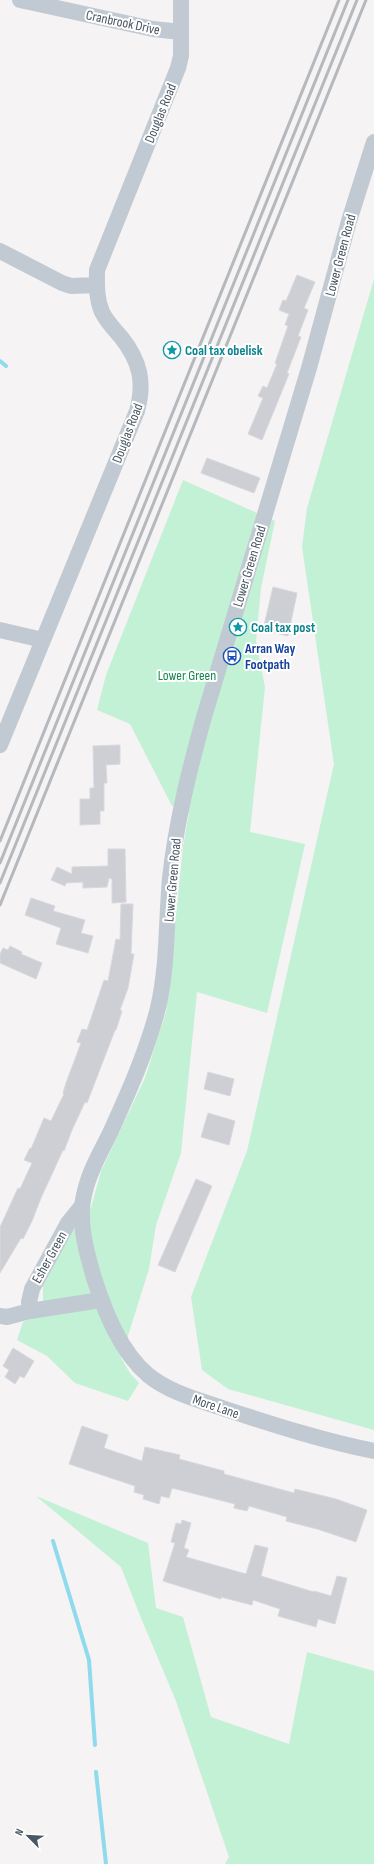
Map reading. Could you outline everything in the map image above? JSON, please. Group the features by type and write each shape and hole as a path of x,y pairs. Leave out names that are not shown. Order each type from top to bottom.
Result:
{"street":[{"name":"Cranbrook Drive","path":"20,0 152,30 181,32"},
{"name":"Douglas Road","path":"0,745 137,411 141,396 141,381 138,365 131,350 103,313 98,299 96,285 97,270 178,68 181,56 181,0"},
{"name":"Lower Green Road","path":"111,1132 137,1073 158,1010 166,964 170,882 174,850 183,796 200,731 311,361 349,221 374,142"},
{"path":"0,250 62,284 71,286 96,285"},
{"path":"0,630 43,640"},
{"name":"More Lane","path":"111,1132 92,1169 84,1191 82,1207 85,1249 101,1300 115,1331 132,1357 148,1375 166,1387 193,1398 249,1417 347,1446 374,1451"},
{"name":"Esher Green","path":"30,1311 29,1302 32,1289 68,1222 82,1207"},
{"path":"0,1316 7,1317 30,1311 101,1300"}],"green space":[{"path":"374,279 374,1430 228,1389 202,1370 191,1297 247,1151 334,764 302,547 307,508"},
{"name":"Lower Green","path":"183,480 275,521 261,588 256,641 265,687 250,832 305,844 267,1013 197,992 181,1153 156,1225 149,1269 121,1358 130,1373 139,1383 128,1401 75,1383 47,1356 17,1340 23,1322 41,1315 43,1285 71,1232 91,1208 101,1171 145,1078 166,1012 183,847 189,813 172,806 130,724 97,710 106,675"},
{"path":"36,1496 148,1543 156,1608 183,1617 211,1717 289,1744 307,1652 374,1671 374,1864 225,1864 229,1857 176,1701 121,1567"}],"building":[{"path":"297,275 315,282 304,308 308,310 298,336 301,337 287,373 289,374 262,440 248,434 263,398 258,396 263,386 267,388 277,364 275,363 288,326 285,325 289,314 279,310 283,300 286,301"},
{"path":"207,458 260,478 254,493 201,473"},
{"path":"273,587 297,593 288,636 263,630"},
{"path":"120,745 120,764 106,765 107,783 104,783 104,811 100,811 100,824 80,825 80,799 90,799 90,788 94,788 93,746"},
{"path":"108,849 125,849 126,902 112,903 112,879 109,878 107,887 83,888 83,882 66,883 65,886 51,880 57,867 72,874 72,867 108,866"},
{"path":"31,898 55,906 53,911 85,920 81,933 93,936 88,953 56,944 61,928 25,915"},
{"path":"121,904 133,904 131,954 134,954 128,988 120,1010 122,1011 116,1030 87,1103 85,1102 32,1221 23,1239 21,1238 0,1273 0,1227 18,1188 20,1189 32,1163 24,1160 30,1148 31,1149 44,1118 51,1121 64,1094 66,1083 81,1043 77,1042 82,1029 87,1030 104,980 108,981 116,939 120,940"},
{"path":"10,946 22,952 21,954 42,963 36,979 0,963 0,954 3,948 8,950"},
{"path":"208,1072 234,1079 230,1096 204,1089"},
{"path":"208,1113 235,1121 229,1145 201,1137"},
{"path":"196,1179 212,1186 175,1272 158,1265"},
{"path":"13,1348 34,1361 24,1378 20,1376 15,1384 5,1377 9,1370 3,1366"},
{"path":"82,1426 108,1435 104,1448 142,1461 145,1447 180,1455 179,1459 224,1471 224,1474 294,1493 295,1489 336,1499 367,1510 356,1542 317,1529 286,1521 287,1517 249,1506 247,1511 234,1508 235,1504 172,1488 169,1498 161,1496 159,1504 143,1499 144,1495 134,1492 135,1486 69,1464"},
{"path":"182,1520 191,1523 184,1548 189,1550 186,1557 246,1574 255,1545 268,1548 261,1576 331,1596 337,1576 347,1578 335,1624 318,1619 316,1627 278,1616 280,1609 253,1600 252,1605 221,1597 221,1599 163,1581 175,1543 171,1542 176,1523 181,1524"}],"waterway":[{"path":"0,361 6,366"},
{"path":"53,1541 89,1660 95,1745"},
{"path":"96,1772 106,1864"}],"railway":[{"path":"0,841 339,0"},
{"path":"0,863 348,0"},
{"path":"0,883 357,0"},
{"path":"0,905 366,0"}],"place":[{"name":"Coal tax obelisk","path":"172,350"},
{"name":"Coal tax post","path":"238,627"},
{"name":"Arran Way Footpath","path":"232,656"}]}
